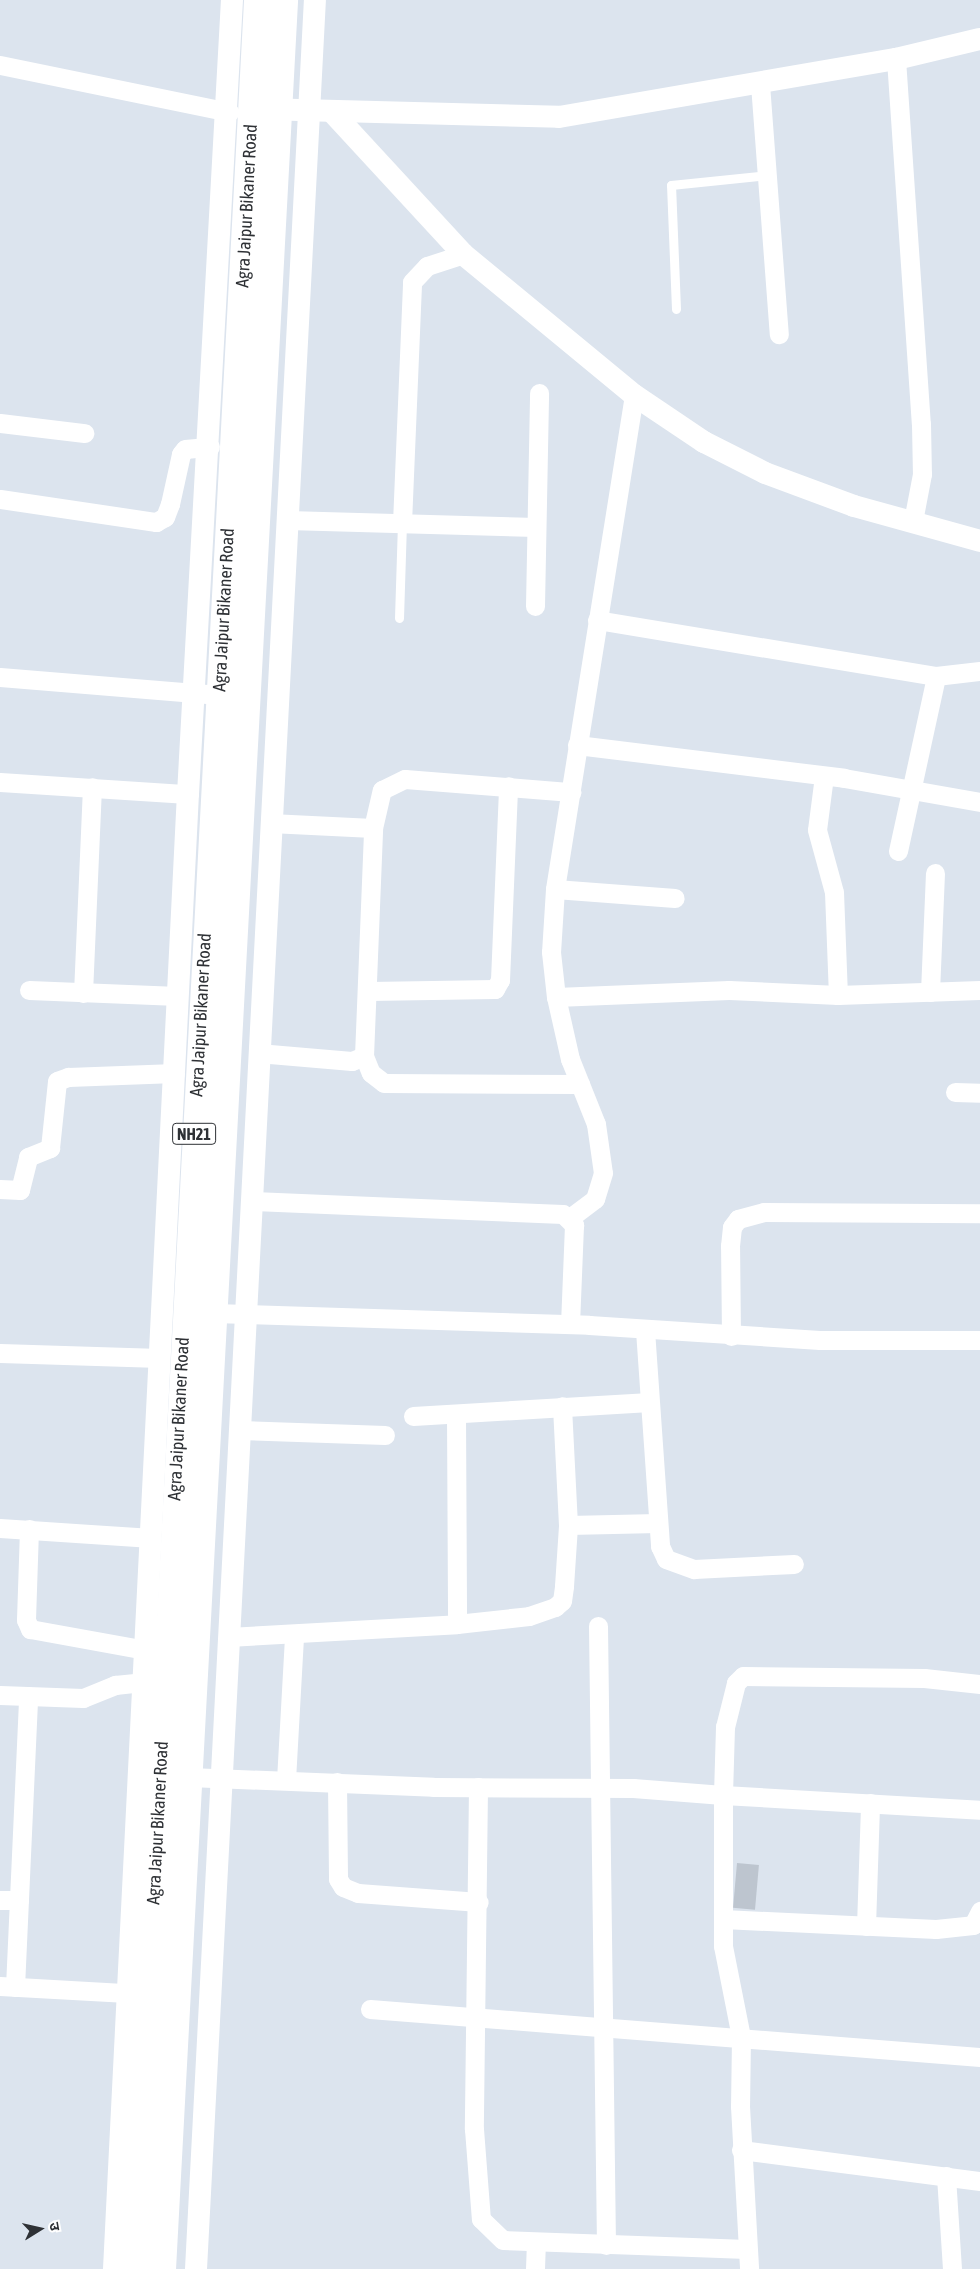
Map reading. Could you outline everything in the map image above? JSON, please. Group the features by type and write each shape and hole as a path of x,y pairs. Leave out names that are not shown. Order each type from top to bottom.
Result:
{"highway":[{"name":"Agra Jaipur Bikaner Road","path":"136,2269 139,1994 207,693 240,111 258,0"},
{"name":"Agra Jaipur Bikaner Road","path":"162,2269 280,107 284,0"}],"street":[{"path":"114,2269 139,1994 145,1650 188,794 207,693 210,447 240,111 232,0"},
{"path":"196,2269 224,1779 228,1637 250,1201 311,111 315,0"},
{"path":"0,65 240,111 280,107 334,114 559,117 760,84 896,59 980,39"},
{"path":"896,59 921,424 922,474 914,521"},
{"path":"760,84 779,334"},
{"path":"334,114 463,254 634,395 704,442 766,473 854,506 914,521 980,541"},
{"path":"402,523 412,282 427,266 463,254"},
{"path":"535,606 539,393"},
{"path":"570,1218 595,1199 603,1174 596,1124 580,1084 556,997 551,952 555,889 634,395"},
{"path":"0,423 84,433"},
{"path":"0,499 156,522 165,517 170,504 180,454 185,449 210,447"},
{"path":"287,520 536,527"},
{"path":"597,620 936,676 980,672"},
{"path":"898,851 913,790 936,676"},
{"path":"0,677 207,693"},
{"path":"577,745 824,776 980,802"},
{"path":"824,776 818,830 834,892 838,995"},
{"path":"0,782 188,794"},
{"path":"571,792 508,786 392,782 377,802 373,828 369,991 364,1056 371,1073 384,1083 580,1084"},
{"path":"369,991 495,989 500,980 508,786"},
{"path":"82,993 92,787"},
{"path":"270,823 373,828"},
{"path":"930,992 935,873"},
{"path":"555,889 675,898"},
{"path":"29,990 178,996"},
{"path":"556,997 729,990 838,995 980,990"},
{"path":"258,1053 352,1061 364,1056"},
{"path":"0,1189 20,1190 28,1156 50,1148 58,1081 68,1077 175,1073"},
{"path":"955,1092 980,1093"},
{"path":"250,1201 563,1214 570,1218"},
{"path":"731,1336 730,1246 732,1227 738,1219 764,1212 980,1213"},
{"path":"570,1218 570,1324"},
{"path":"213,1313 570,1324 731,1336 980,1340"},
{"path":"645,1330 660,1546 666,1559 680,1567 794,1564"},
{"path":"0,1353 160,1358"},
{"path":"414,1416 650,1402"},
{"path":"228,1637 294,1635 457,1624 529,1616 555,1607 562,1601 568,1525 562,1406"},
{"path":"456,1415 457,1624"},
{"path":"239,1430 385,1435"},
{"path":"568,1525 658,1523"},
{"path":"0,1528 152,1538"},
{"path":"29,1530 26,1620 30,1629 145,1650"},
{"path":"598,1626 597,1788 604,2027 606,2245"},
{"path":"286,1780 294,1635"},
{"path":"749,2269 741,2150 741,2037 723,1946 724,1727 736,1682 743,1676 924,1678 980,1684"},
{"path":"0,1695 83,1698 115,1685 144,1682"},
{"path":"28,1696 19,1900 7,1987 139,1994"},
{"path":"189,1777 478,1788 597,1788 980,1810"},
{"path":"337,1782 338,1879 343,1887 358,1893 479,1902"},
{"path":"478,1788 479,1902 474,2130 481,2219 503,2240 747,2249"},
{"path":"866,1926 870,1803"},
{"path":"0,1900 19,1900"},
{"path":"723,1919 866,1926 961,1928 973,1925 980,1911"},
{"path":"370,2009 477,2015 980,2057"},
{"path":"741,2150 980,2181"},
{"path":"946,2176 952,2269"},
{"path":"535,2269 536,2242"}],"lane":[{"path":"676,309 671,185 767,175"},
{"path":"400,618 402,523"}],"building":[{"path":"737,1863 759,1865 755,1910 733,1908"}]}
